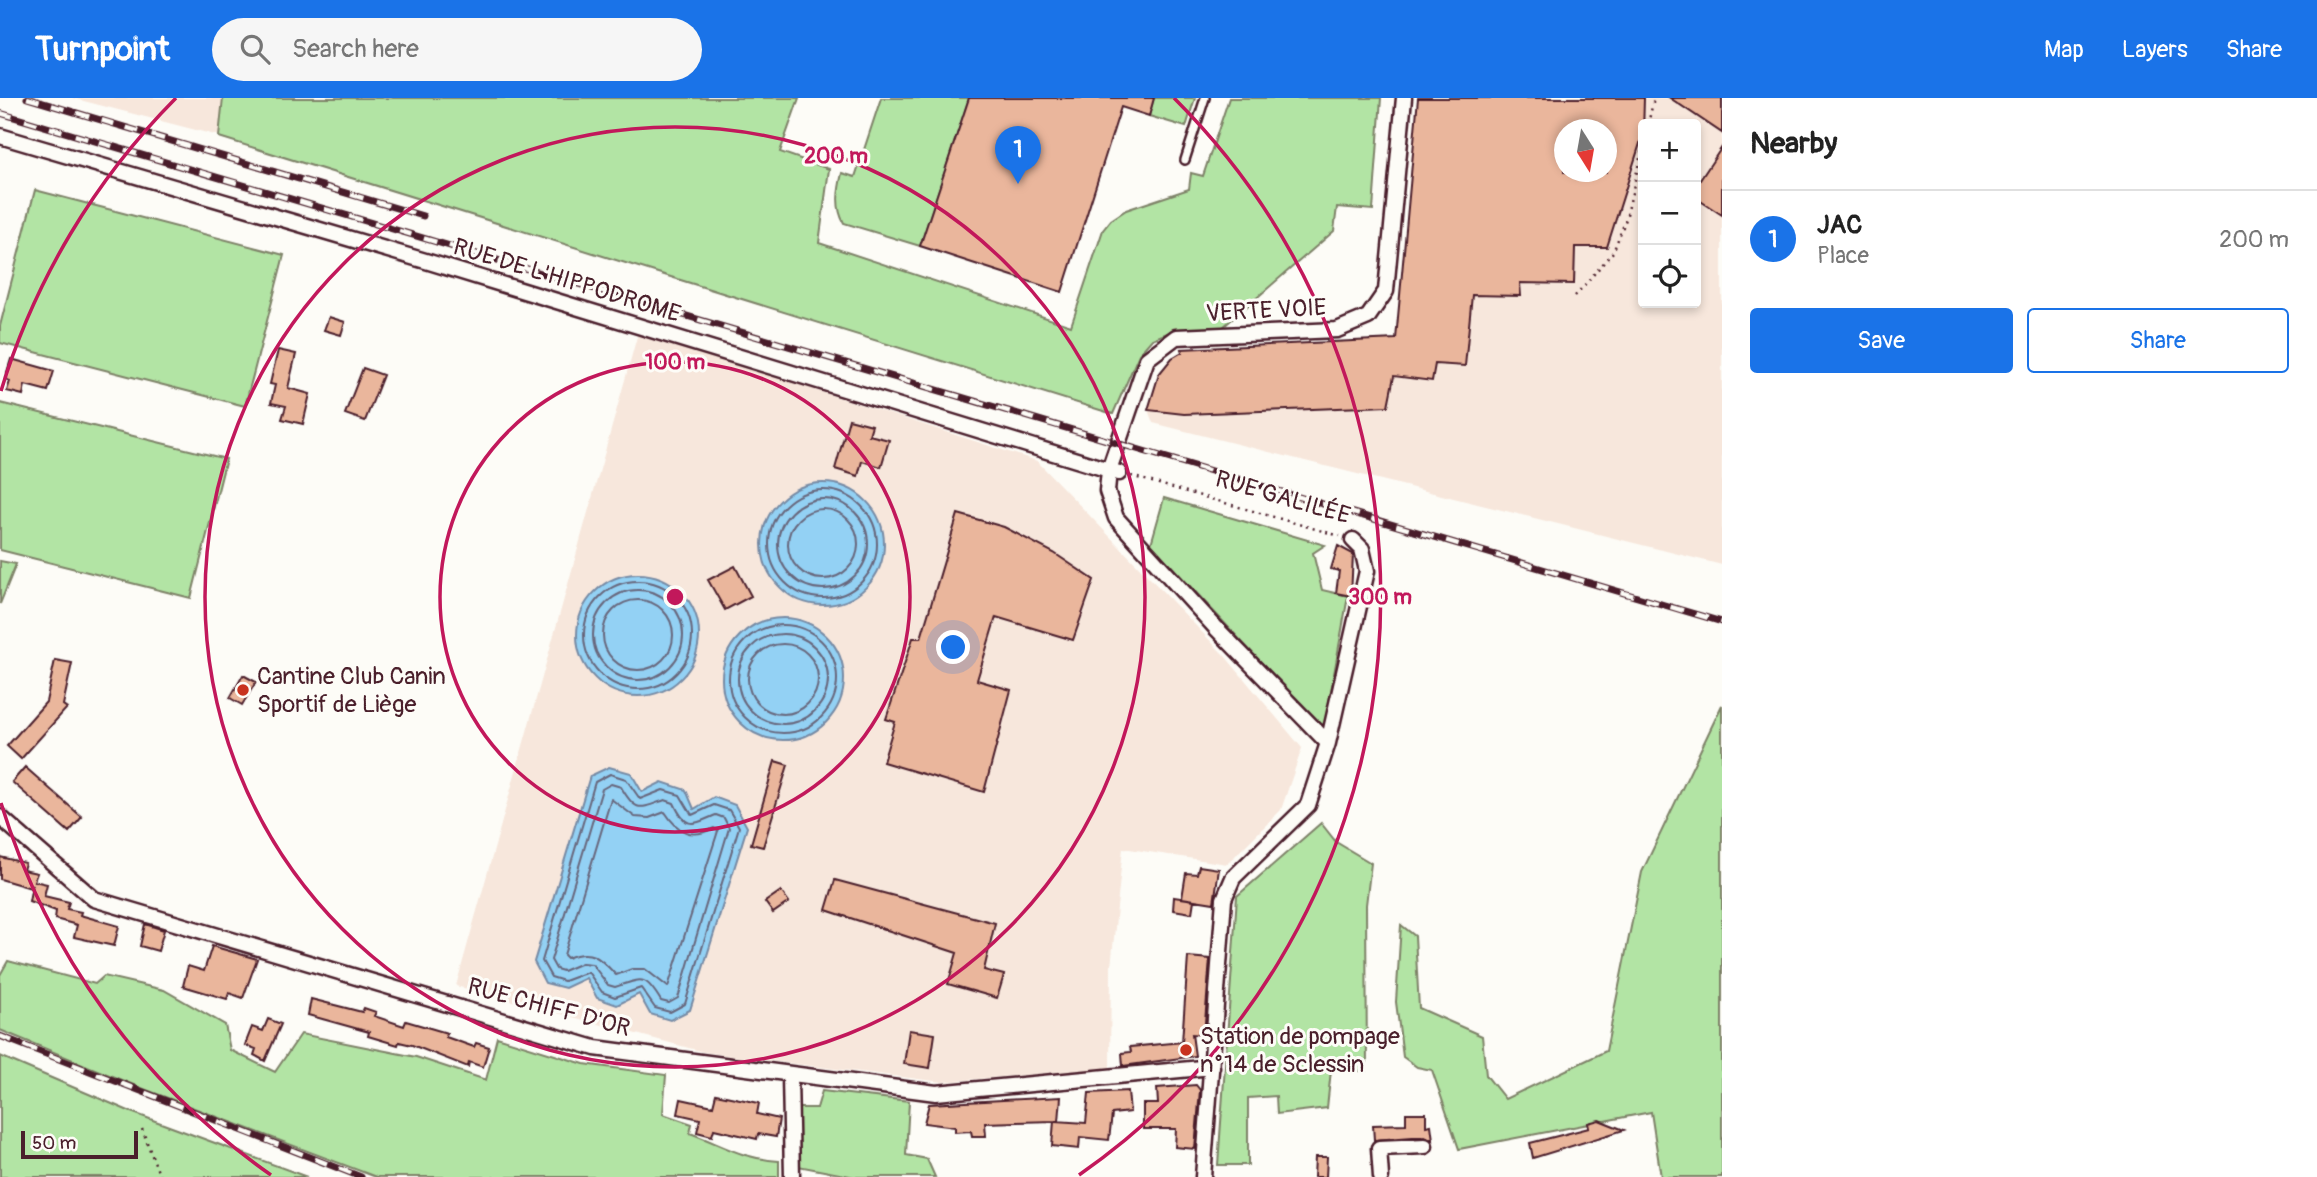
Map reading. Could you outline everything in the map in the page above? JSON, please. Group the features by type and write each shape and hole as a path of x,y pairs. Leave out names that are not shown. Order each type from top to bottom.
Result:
{"street":[{"name":"VERTE VOIE","path":"1114,471 1147,359 1176,337 1337,330 1368,317 1387,291 1404,98"},
{"name":"RUE DE L'HIPPODROME","path":"0,136 429,261 1114,471"},
{"path":"1114,471 1107,491 1116,518 1216,628 1328,743"},
{"name":"RUE GALILÉE","path":"1203,1177 1224,898 1233,878 1308,805 1328,743 1367,571 1362,549 1353,540"},
{"name":"RUE CHIFF D'OR","path":"0,817 94,899 595,1048 936,1093 1212,1067"},
{"path":"790,1075 792,1177"},
{"path":"1381,1177 1379,1148 1425,1146"}],"lane":[{"path":"1185,160 1205,98"}],"path":[{"path":"1649,119 1654,98"},
{"path":"1575,296 1613,251 1626,219 1638,167"},
{"name":"RUE GALILÉE","path":"1114,471 1353,540"},
{"path":"142,1129 160,1177"}],"shaded area":[{"path":"72,98 223,98 219,137 219,136"},
{"path":"1418,98 1722,98 1722,565 1153,423 1148,410 1159,374 1166,364 1182,352 1181,349 1396,339"},
{"path":"638,333 1037,461 1225,656 1302,748 1281,810 1227,864 1123,848 1111,967 1110,1068 942,1082 737,1057 704,1052 456,986"}],"green space":[{"path":"223,98 799,98 780,152 829,169 819,243 1071,326 1103,230 1111,220 1126,210 1189,189 1191,173 1203,176 1229,98 1381,98 1373,210 1337,207 1334,231 1223,327 1175,330 1152,339 1139,354 1113,414 219,137"},
{"path":"881,98 969,98 920,246 844,223 839,211 842,173 855,177"},
{"path":"1154,98 1195,98 1186,127 1149,116"},
{"path":"35,190 284,255 245,406 0,343 0,326"},
{"path":"0,403 226,459 191,598 0,550"},
{"path":"1164,498 1325,545 1313,553 1322,590 1348,596 1324,730 1151,544"},
{"path":"0,561 16,564 0,604"},
{"path":"1722,705 1722,1177 1661,1177 1651,1112 1459,1149 1432,1070 1417,1067 1403,1057 1396,1002 1401,925 1415,936 1419,1008 1482,1036 1486,1075 1505,1099 1606,1051 1642,872"},
{"path":"1321,823 1336,842 1371,863 1366,905 1367,1071 1331,1070 1327,1108 1277,1114 1276,1096 1248,1098 1248,1165 1218,1165 1237,896"},
{"path":"8,961 95,984 104,976 164,990 225,1025 230,1050 275,1072 301,1034 416,1057 486,1080 497,1037 584,1064 666,1075 663,1114 692,1124 690,1133 733,1151 779,1161 779,1177 376,1177 136,1086 0,1030 0,975"},
{"path":"0,1056 131,1112 307,1177 0,1177"},
{"path":"822,1091 909,1101 906,1155 927,1159 935,1177 855,1177 798,1166 798,1108 817,1108"}],"water":[{"path":"823,483 846,488 866,501 879,521 884,544 879,567 866,587 846,600 823,605 800,600 780,587 767,567 762,544 767,521 780,501 800,488"},
{"path":"638,574 661,579 681,592 694,612 699,635 694,658 681,678 661,691 638,696 615,691 595,678 582,658 577,635 582,612 595,592 615,579"},
{"path":"783,618 806,623 826,636 839,656 844,679 839,702 826,722 806,735 783,740 760,735 740,722 727,702 722,679 727,656 740,636 760,623"},
{"path":"609,767 631,773 642,792 662,782 686,790 694,809 714,797 735,805 747,827 690,1010 670,1020 650,1014 639,994 617,1005 597,998 586,978 565,988 545,983 534,962 590,776"}],"building":[{"path":"969,98 1154,98 1149,116 1121,107 1062,292 920,246"},
{"path":"1418,98 1644,98 1643,119 1638,119 1638,150 1607,247 1575,247 1574,284 1520,283 1521,296 1472,295 1465,366 1435,364 1432,381 1394,376 1388,406 1184,414 1148,410 1159,374 1172,358 1182,352 1181,349 1396,339"},
{"path":"1670,98 1722,98 1722,133"},
{"path":"1722,147 1722,215 1701,201 1701,178"},
{"path":"329,317 345,322 341,335 324,330"},
{"path":"278,350 296,354 288,388 310,394 303,424 282,419 286,406 271,403 275,385 270,384"},
{"path":"11,359 54,371 48,391 25,385 23,395 7,391 10,381 5,379"},
{"path":"363,368 383,375 365,421 345,414"},
{"path":"849,419 872,425 869,435 889,440 881,467 862,461 858,476 835,469"},
{"path":"958,514 1004,527 1054,553 1094,580 1073,640 996,617 977,680 1011,690 984,792 883,762 895,722 886,719 913,638 921,638"},
{"path":"1338,546 1353,554 1351,596 1336,593 1339,571 1331,569"},
{"path":"735,566 751,596 725,610 708,580"},
{"path":"55,660 72,663 63,705 67,708 21,759 7,746 46,702"},
{"name":"Cantine Club Canin Sportif de Liège","path":"243,675 256,682 242,705 230,698"},
{"path":"775,761 788,765 763,847 751,844"},
{"path":"25,767 82,817 69,832 12,782"},
{"path":"0,857 25,863 23,870 37,873 34,881 47,884 44,896 69,902 67,909 81,912 80,915 119,926 114,946 74,937 77,925 55,919 56,911 29,901 32,885 31,888 0,879"},
{"path":"1199,866 1219,869 1214,903 1182,898 1186,873 1197,874"},
{"path":"835,880 995,923 984,970 1004,975 997,998 948,984 957,953 826,910"},
{"path":"781,891 789,902 773,913 765,902"},
{"path":"1174,897 1194,900 1192,913 1173,910"},
{"path":"145,924 164,930 158,951 140,946"},
{"path":"212,946 257,959 243,998 229,993 227,999 183,986 188,966 204,971"},
{"path":"1188,957 1210,959 1204,1035 1192,1034 1195,1056 1123,1066 1122,1053 1131,1052 1130,1047 1182,1042"},
{"path":"311,999 362,1012 364,1008 376,1012 374,1016 404,1026 406,1021 447,1033 446,1037 474,1047 476,1043 489,1047 483,1067 469,1062 468,1067 412,1045 399,1042 398,1045 368,1036 369,1032 308,1015"},
{"path":"268,1019 281,1024 265,1061 254,1055 256,1049 245,1045 252,1027 263,1031"},
{"path":"909,1030 935,1034 930,1068 904,1064"},
{"path":"1196,1085 1200,1090 1195,1149 1175,1147 1176,1129 1143,1129 1143,1104 1158,1104 1157,1088"},
{"path":"1128,1091 1130,1112 1112,1114 1109,1140 1080,1137 1079,1149 1052,1146 1054,1121 985,1123 986,1136 972,1136 971,1131 955,1132 955,1127 924,1123 929,1104 1061,1097 1059,1121 1055,1121 1086,1123 1089,1093"},
{"path":"716,1094 759,1103 757,1114 779,1119 776,1137 758,1134 757,1139 714,1129 712,1136 697,1132 700,1119 678,1114 681,1099 713,1106"},
{"path":"1406,1113 1426,1113 1426,1126 1431,1125 1433,1140 1425,1136 1374,1140 1373,1125 1406,1124"},
{"path":"1599,1120 1624,1130 1533,1158 1530,1143 1589,1128 1588,1123"},
{"path":"1315,1157 1327,1157 1326,1177 1314,1177"}],"railway":[{"path":"27,98 423,216"},
{"path":"0,113 1722,622"},
{"path":"0,1036 361,1177"}],"place":[{"name":"JAC","path":"1018,184"},
{"name":"Cantine Club Canin Sportif de Liège","path":"243,690"},
{"name":"Station de pompage n°14 de Sclessin","path":"1186,1050"}]}
